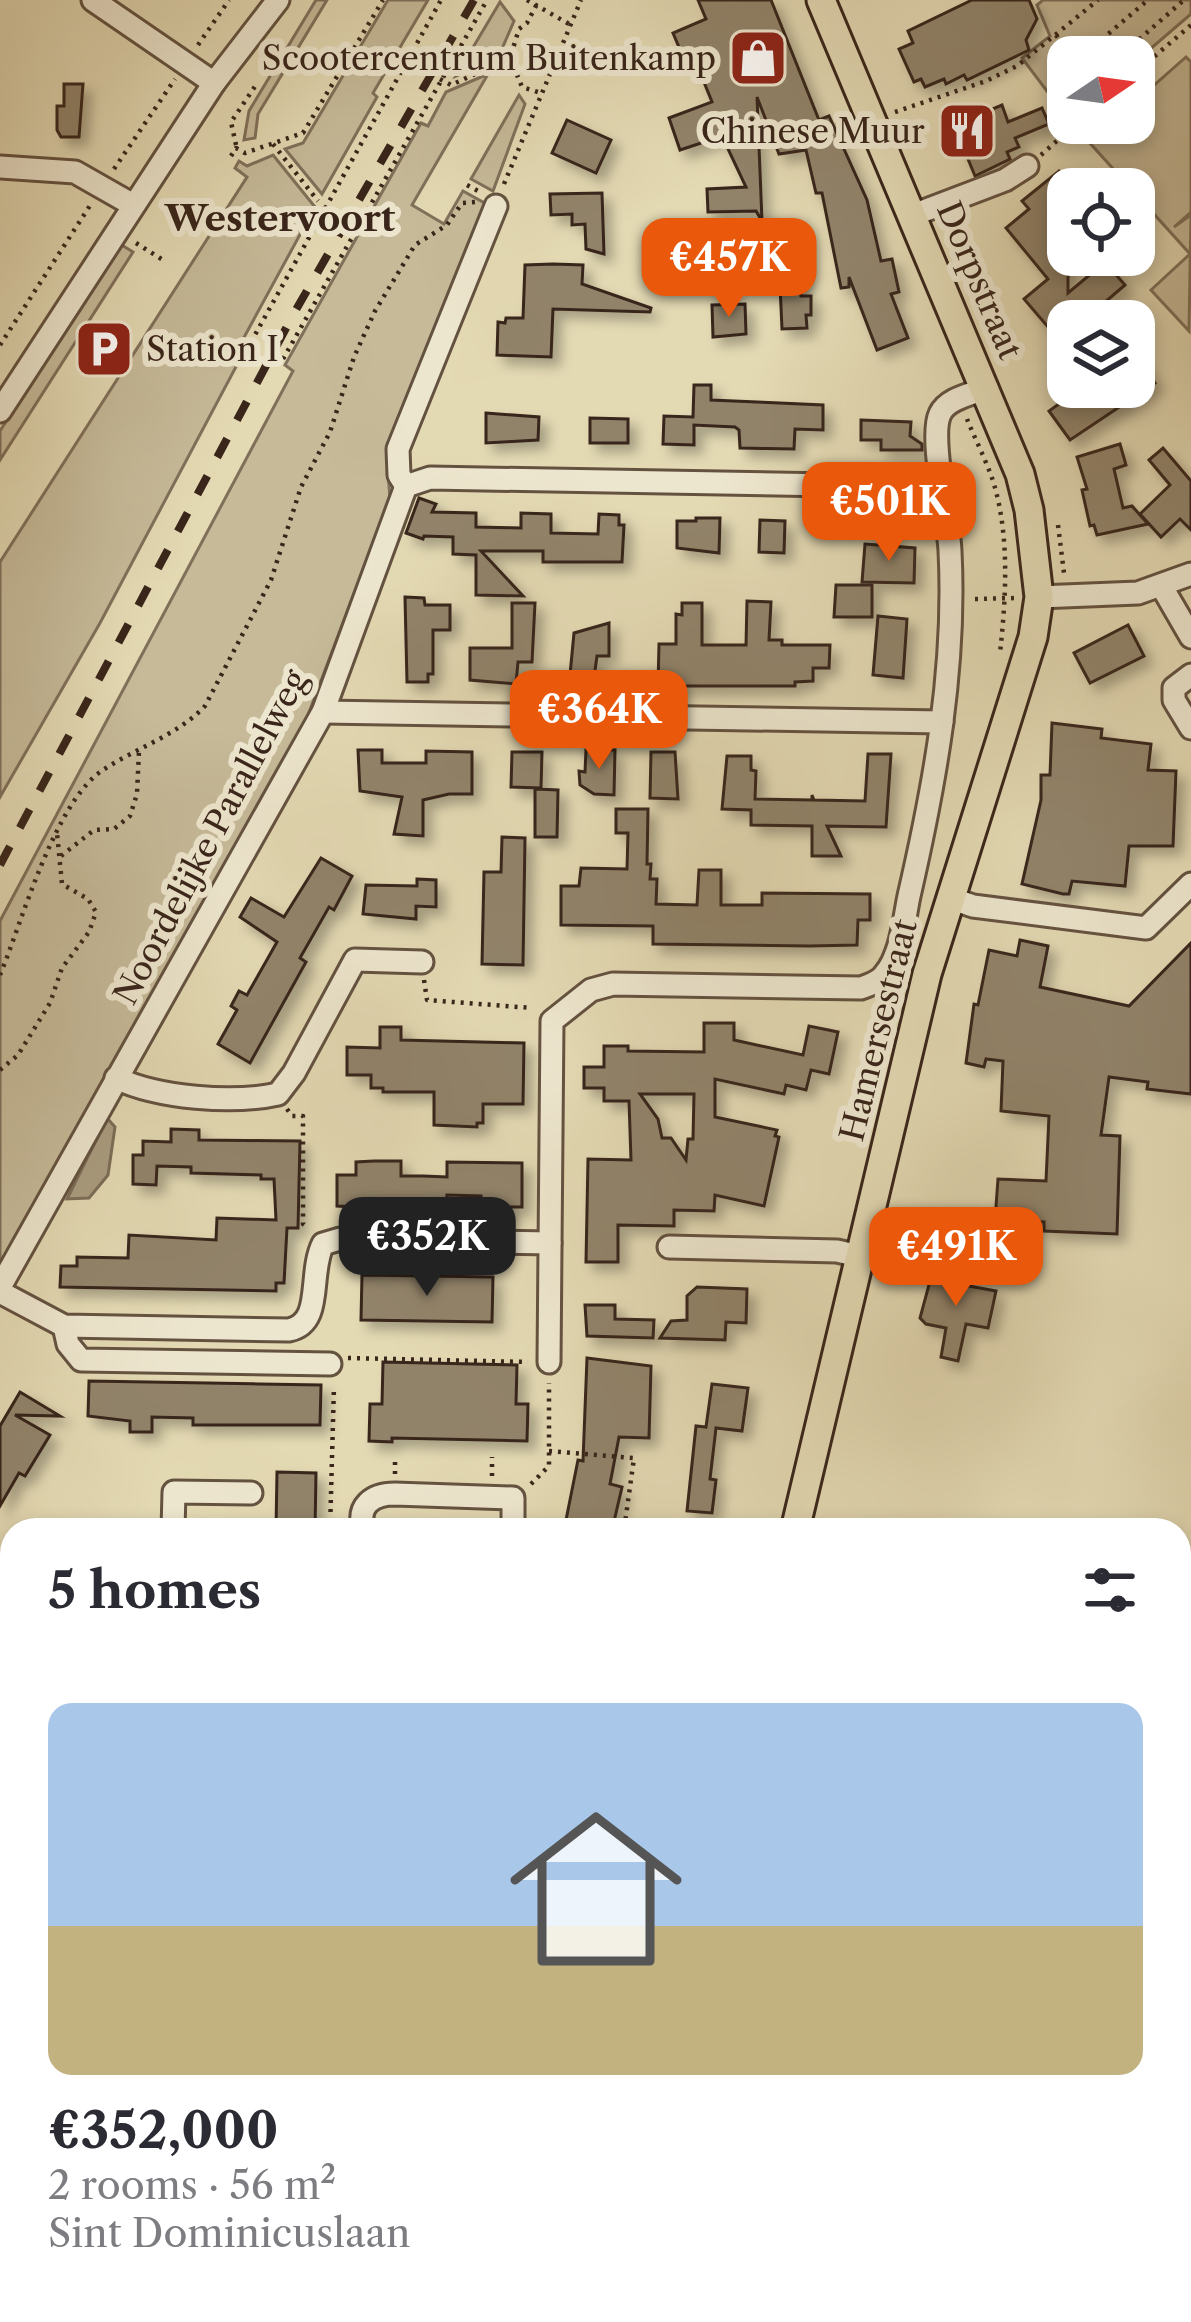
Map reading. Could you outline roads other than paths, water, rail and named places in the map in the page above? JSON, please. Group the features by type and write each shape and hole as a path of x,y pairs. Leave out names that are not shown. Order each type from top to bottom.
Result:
{"main road":[{"name":"Dorpstraat","path":"821,0 987,388 1025,491 1039,597"},
{"name":"Hamersestraat","path":"799,1518 927,974 1020,685 1039,597"}],"street":[{"path":"94,0 214,83"},
{"path":"252,30 266,0"},
{"path":"0,411 214,83 278,0"},
{"path":"913,215 1028,166"},
{"path":"0,167 74,172 133,205"},
{"name":"Noordelijke Parallelweg","path":"0,1290 323,712 406,486 399,475 398,449 495,209"},
{"path":"549,1362 552,1021 592,990 613,984 861,988 883,978 903,923 931,800 942,722 951,599 939,416 948,404 987,388"},
{"path":"406,486 430,478 943,487"},
{"path":"1039,597 1138,593 1191,574"},
{"path":"1162,587 1190,632"},
{"path":"1191,675 1174,688 1174,700 1191,728"},
{"path":"323,712 942,722"},
{"name":"Hamersestraat","path":"950,898 1146,928 1191,884"},
{"path":"116,1078 141,1090 175,1095 278,1094 355,960 422,962"},
{"path":"0,1290 64,1326 289,1330 312,1313 315,1262 323,1244 340,1239 550,1243"},
{"path":"669,1247 837,1251 859,1256"},
{"path":"64,1326 68,1344 81,1360 325,1364 302,1324"},
{"path":"173,1518 174,1492 251,1493"},
{"path":"360,1518 366,1502 378,1494 513,1498 513,1518"}],"railway":[{"path":"0,865 293,315 474,0"}],"place":[{"name":"Scootercentrum Buitenkamp","path":"758,58"},
{"name":"Chinese Muur","path":"967,131"},
{"name":"Station I","path":"104,349"}],"district":[{"name":"Westervoort","path":"280,218"}]}
